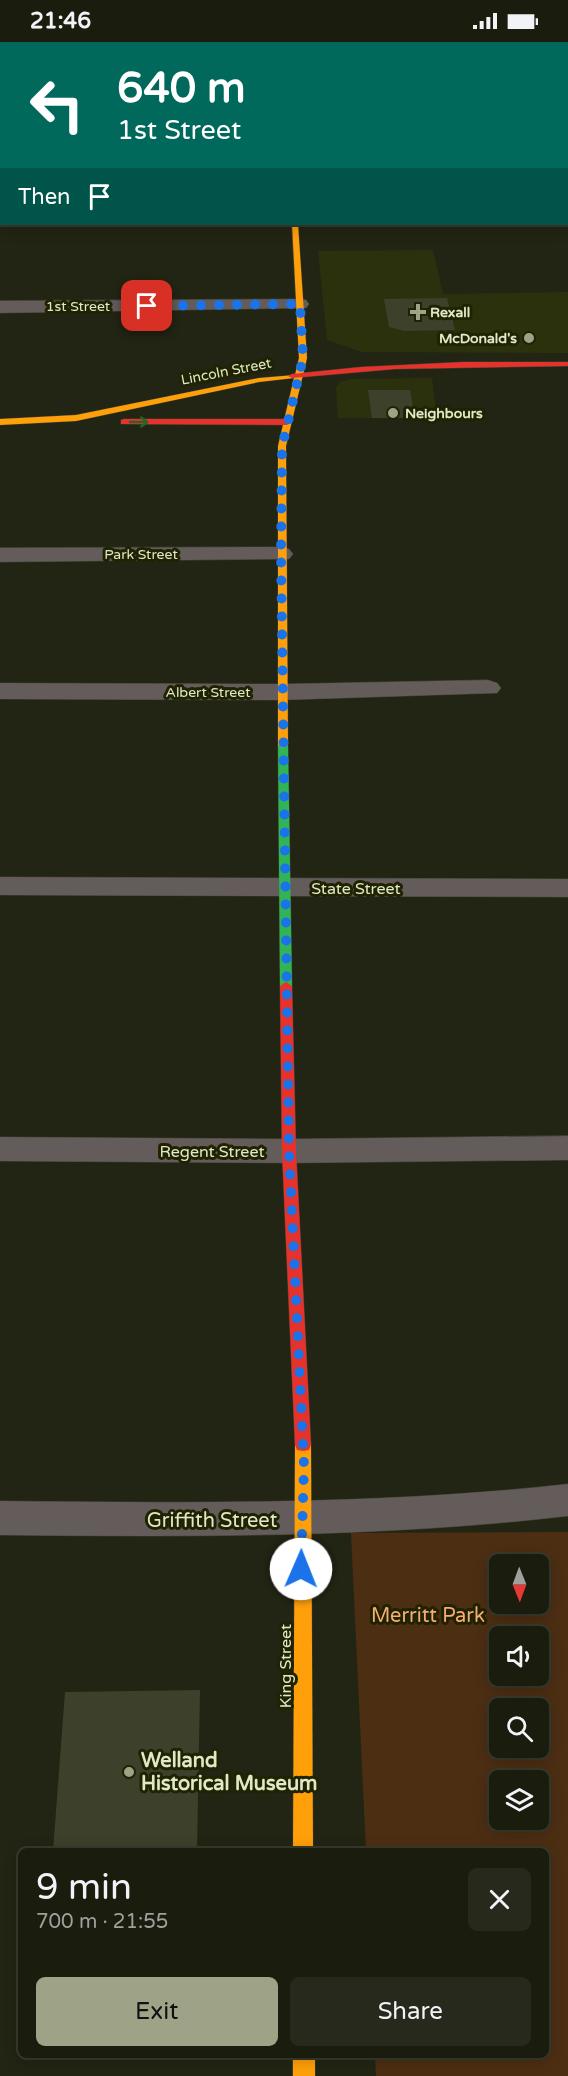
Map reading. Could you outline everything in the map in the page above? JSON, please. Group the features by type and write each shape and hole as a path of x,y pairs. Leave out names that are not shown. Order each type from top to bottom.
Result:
{"main road":[{"name":"King Street","path":"295,225 303,358 282,447 281,554 289,1151 304,1466 302,1521 303,1848"},
{"path":"303,337 318,350"},
{"path":"341,356 436,364"},
{"name":"Lincoln Street","path":"0,422 59,420 259,380 300,375 436,364 568,364"},
{"path":"59,420 287,422"},
{"path":"304,2058 304,2076"}],"street":[{"name":"1st Street","path":"0,307 300,304"},
{"name":"Park Street","path":"0,555 281,554"},
{"name":"Albert Street","path":"0,691 282,692 488,688"},
{"name":"State Street","path":"0,886 568,888"},
{"name":"Regent Street","path":"0,1149 289,1151 568,1148"},
{"name":"Griffith Street","path":"0,1518 302,1521 468,1512 568,1500"}],"shaded area":[{"path":"433,250 443,294 568,292 568,353 362,352 327,340 318,251"},
{"path":"432,378 437,418 338,418 336,387 340,382 351,379"}],"green space":[{"name":"Merritt Park","path":"568,1532 568,2076 376,2076 375,2058 549,2058 549,1848 366,1848 351,1533"}],"building":[{"name":"Rexall","path":"447,298 455,330 404,331 389,327 384,299"},
{"path":"368,390 410,390 415,418 372,418"},
{"name":"Welland Historical Museum","path":"200,1690 197,1848 53,1848 65,1692"}],"traffic: fast":[{"path":"283,745 286,986"}],"traffic: slow":[{"path":"283,745 282,446 303,358 295,225"},
{"path":"0,422 76,418 259,380 292,376"},
{"path":"303,1445 303,1848"},
{"path":"304,2058 304,2076"}],"traffic: jam":[{"path":"292,376 395,367 568,364"},
{"path":"124,422 287,422"},
{"path":"286,986 289,1151 303,1445"}],"place":[{"name":"Rexall","path":"418,312"},
{"name":"McDonald's","path":"529,338"},
{"name":"Neighbours","path":"393,413"},
{"name":"Welland Historical Museum","path":"129,1772"}],"route":[{"path":"147,306 300,304 303,358 282,447 281,554 289,1151 304,1466 301,1569"}]}
